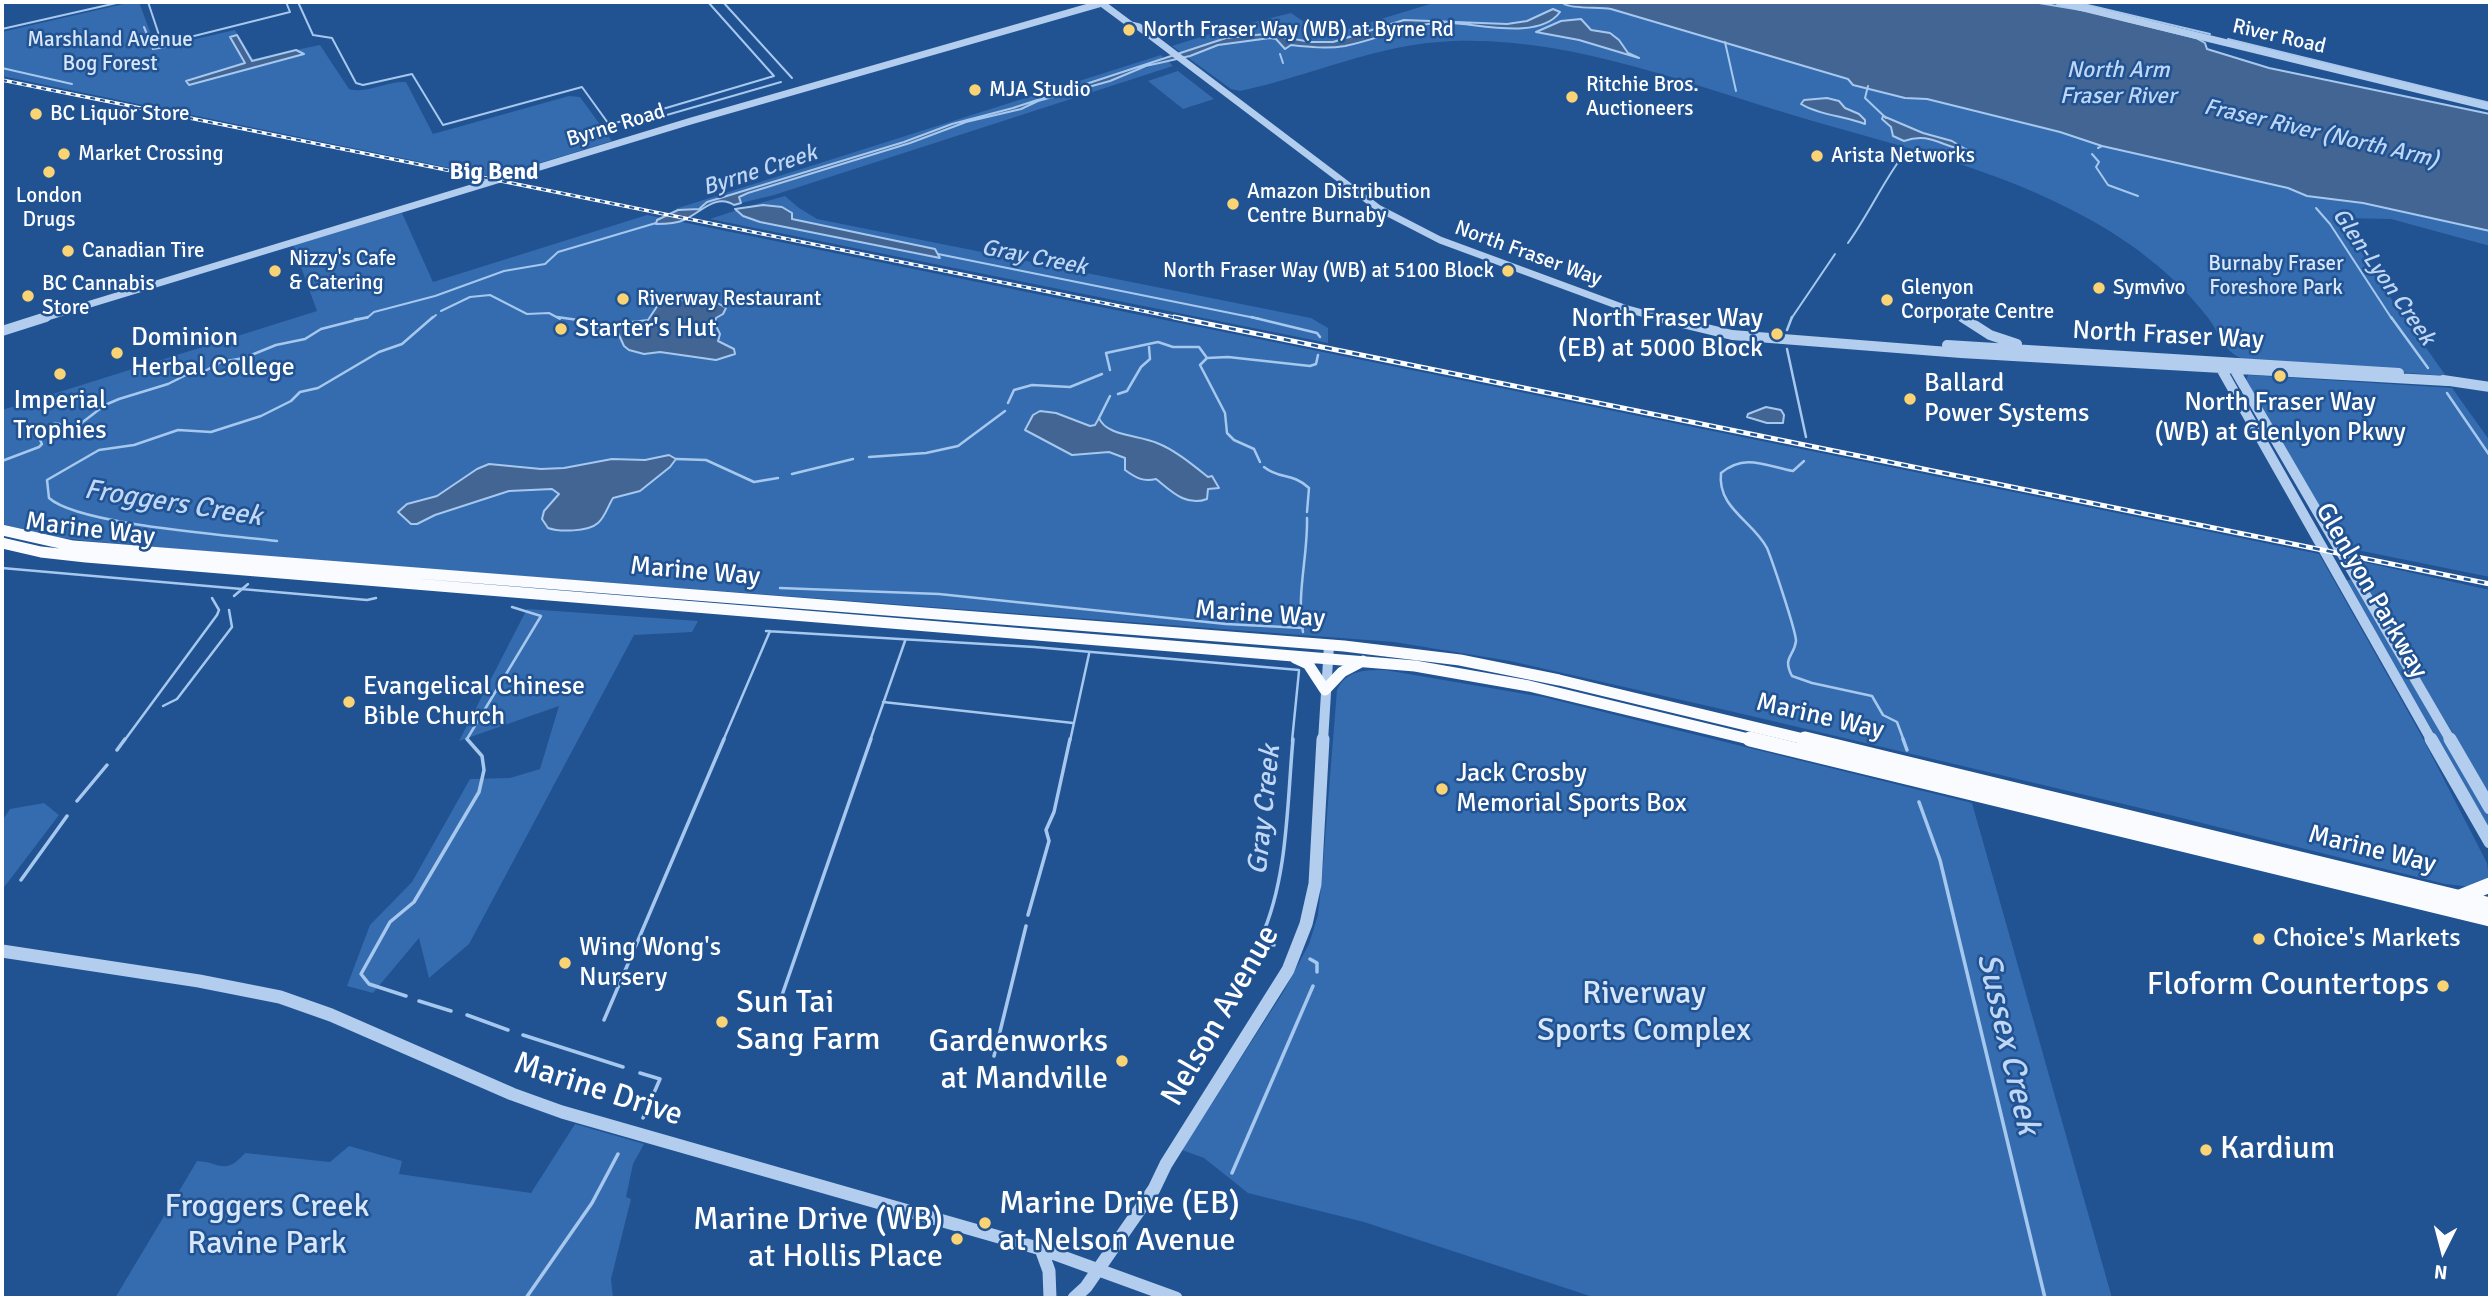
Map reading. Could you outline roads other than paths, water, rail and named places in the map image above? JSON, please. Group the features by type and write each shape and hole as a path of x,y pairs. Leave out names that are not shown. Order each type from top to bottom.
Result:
{"main road":[{"name":"Marine Way","path":"2,530 73,546 1460,660 1559,680 2490,905"},
{"name":"Marine Way","path":"2,543 41,552 100,558 1287,654 1328,651 1364,661 1415,666 1529,687 2490,919"},
{"path":"1287,654 1308,664 1325,690 1342,672 1364,661"},
{"path":"2460,897 2490,885"}],"street":[{"name":"Byrne Road","path":"1030,22 1089,2"},
{"name":"Byrne Road","path":"2,331 132,289 1105,2"},
{"name":"North Fraser Way","path":"1105,2 1140,23 1139,27 1183,62 1378,208 1440,240 1627,309 1692,327 1755,338 2222,369 2232,366"},
{"name":"River Road","path":"2059,2 2490,107"},
{"name":"Byrne Road","path":"2,323 117,290 132,289"},
{"path":"1952,311 1990,335 2014,344 2043,350"},
{"name":"North Fraser Way","path":"1886,345 1894,342 2216,360 2232,366 2447,381 2490,387"},
{"name":"Glenlyon Parkway","path":"2216,360 2490,842"},
{"name":"Glenlyon Parkway","path":"2232,366 2490,808"},
{"name":"Nelson Avenue","path":"1074,1298 1099,1269 1154,1189 1166,1164 1288,970 1306,924 1315,884 1328,651"},
{"name":"Marine Drive","path":"2,951 198,981 280,997 331,1015 512,1094 566,1113 1041,1249 1176,1298"},
{"path":"1041,1249 1051,1279 1050,1298"}],"water":[{"name":"North Arm Fraser River","path":"2033,2 2087,11 2196,38 2205,43 2207,49 2269,68 2490,114 2490,231 2363,203 2307,196 2288,188 2102,146 2060,132 1927,99 1905,98 1853,85 1848,79 1611,9 1564,4"},
{"path":"1553,9 1560,12 1551,21 1524,28 1437,23 1338,47 1291,45 1285,49 1276,39 1270,38 1218,45 1190,56 1146,66 1110,81 1038,101 1021,109 966,122 910,143 748,193 739,197 741,203 734,205 721,201 708,205 681,221 656,224 657,220 678,210 699,209 707,202 904,142 952,124 1013,108 1226,38 1266,34 1311,42 1333,42 1404,20 1507,24 1527,21"},
{"path":"1581,19 1591,30 1610,33 1628,53 1639,58 1579,40 1536,32 1561,21"},
{"path":"237,35 252,61 296,50 304,54 189,85 186,81 245,63 230,37"},
{"path":"1827,98 1839,101 1845,108 1859,114 1865,124 1816,111 1801,104 1804,100"},
{"path":"1883,116 1923,133 1952,141 1967,150 1922,138 1904,141 1893,136 1891,127 1882,119"},
{"path":"763,205 782,207 792,213 792,219 935,249 940,258 760,222 743,216 735,209"},
{"path":"664,294 678,297 688,304 709,298 726,308 723,314 716,318 715,324 720,334 718,341 734,349 735,354 716,360 660,352 644,354 624,346 618,333 600,330 614,324 648,320 658,305 658,299"},
{"path":"1766,407 1781,410 1784,415 1783,423 1767,423 1747,417 1748,414"},
{"path":"1040,411 1056,413 1090,426 1095,425 1099,418 1116,432 1164,446 1208,477 1212,476 1219,488 1208,489 1207,499 1192,501 1179,496 1156,479 1143,480 1125,470 1125,458 1109,452 1072,455 1025,430 1033,415"},
{"path":"669,455 676,459 670,467 640,491 613,498 598,523 581,530 548,528 542,519 544,511 559,494 552,489 509,491 435,515 417,524 411,524 398,512 407,504 437,496 489,464 541,469 564,468 612,459 645,460"}],"waterway":[{"path":"2,29 121,2"},
{"path":"148,2 162,44 290,12 286,2"},
{"path":"298,2 313,35 332,38 356,83 363,85 412,74 443,125 582,87 608,123 612,124 774,76 708,2"},
{"path":"723,2 792,78"},
{"path":"2075,2 2210,34"},
{"path":"144,27 153,49 189,43"},
{"path":"2228,39 2490,103"},
{"path":"1725,42 1736,91"},
{"path":"1280,54 1283,63"},
{"path":"2,68 72,84"},
{"path":"646,121 781,82"},
{"name":"Sussex Creek","path":"1868,86 1865,98 1886,118"},
{"path":"2098,148 2102,146"},
{"path":"2092,154 2099,162 2096,167 2108,185 2138,196"},
{"name":"Sussex Creek","path":"1848,243 1901,158"},
{"name":"Glen-Lyon Creek","path":"2316,208 2330,224 2392,319"},
{"name":"Byrne Creek","path":"363,318 374,312 435,296 504,271 545,264 558,252 656,223"},
{"name":"Gray Creek","path":"938,254 1256,318"},
{"name":"Sussex Creek","path":"1792,318 1835,254"},
{"path":"441,311 470,297 490,295 527,314 549,313 560,319"},
{"name":"Froggers Creek","path":"431,319 436,315"},
{"name":"Byrne Creek","path":"363,318 368,317"},
{"name":"Froggers Creek","path":"277,541 157,527 91,515 65,507 49,498 47,480 99,450 134,445 178,430 211,432 261,416 291,401 300,392 318,388 379,352 402,344 433,317"},
{"path":"557,317 585,321 601,329"},
{"name":"Gray Creek","path":"1251,317 1256,318"},
{"name":"Glen-Lyon Creek","path":"2391,317 2428,368"},
{"name":"Byrne Creek","path":"2,461 39,447 42,444 40,440 55,423 75,428 105,405 119,399 168,384 192,372 205,371 221,362 244,358 276,345 305,339 321,329 363,318"},
{"name":"Byrne Creek","path":"355,319 363,318"},
{"name":"Gray Creek","path":"1256,318 1260,319"},
{"name":"Gray Creek","path":"1256,318 1317,333 1320,337"},
{"name":"Sussex Creek","path":"1787,330 1792,318"},
{"path":"1110,370 1106,353 1158,342 1173,347 1199,347 1207,358"},
{"path":"1118,394 1127,391 1141,367 1150,359 1149,347"},
{"name":"Sussex Creek","path":"1787,349 1806,437"},
{"name":"Gray Creek","path":"1207,358 1228,357 1310,366 1316,364 1318,355"},
{"name":"Gray Creek","path":"1207,358 1200,365 1225,413 1227,433 1234,440 1254,449 1260,462"},
{"path":"1008,403 1014,390 1032,385 1070,387 1102,374"},
{"name":"Glen-Lyon Creek","path":"2447,393 2490,456"},
{"path":"1099,418 1110,396"},
{"path":"869,457 926,453 958,446 1005,411"},
{"path":"676,459 706,460 754,482 778,478"},
{"path":"792,474 853,459"},
{"name":"Sussex Creek","path":"1804,461 1793,471 1756,463 1739,464 1721,473 1721,485 1730,505 1761,538 1770,555 1795,635 1795,646 1788,661 1792,676 1872,696 1883,715 1897,722 1904,741"},
{"name":"Gray Creek","path":"1264,467 1275,474 1297,480 1309,488 1307,512"},
{"name":"Gray Creek","path":"1302,628 1301,590 1307,518"},
{"path":"2,568 242,589"},
{"name":"Froggers Creek","path":"242,589 248,584"},
{"path":"780,588 939,594 1226,624 1302,628"},
{"path":"234,596 242,589"},
{"name":"Froggers Creek","path":"242,589 367,600 376,598"},
{"path":"124,741 217,615 219,610 212,598"},
{"name":"Froggers Creek","path":"467,739 541,616 512,607"},
{"path":"163,706 177,699 232,627 229,610"},
{"name":"Gray Creek","path":"1302,628 1303,632"},
{"path":"723,741 770,631"},
{"path":"770,631 1034,647 1299,670"},
{"path":"884,702 905,641"},
{"path":"1070,741 1089,654"},
{"name":"Gray Creek","path":"1292,741 1299,671"},
{"path":"870,741 884,702"},
{"path":"884,702 1073,723"},
{"path":"117,750 125,739"},
{"name":"Froggers Creek","path":"406,996 369,984 361,974 390,922 414,902 479,792 484,770 482,756 467,739"},
{"path":"604,1020 724,739"},
{"path":"781,998 871,739"},
{"path":"1028,915 1049,841 1046,830 1054,812 1070,739"},
{"name":"Gray Creek","path":"1274,945 1266,944 1261,938 1277,891 1293,739"},
{"name":"Sussex Creek","path":"1903,739 1907,750"},
{"path":"77,801 107,765"},
{"name":"Sussex Creek","path":"1919,802 1940,860 2045,1298"},
{"path":"21,880 67,816"},
{"path":"994,1056 1026,926"},
{"name":"Gray Creek","path":"1310,959 1317,963 1317,972"},
{"name":"Gray Creek","path":"1232,1173 1313,986"},
{"path":"419,1001 451,1011"},
{"path":"467,1015 508,1030"},
{"path":"523,1035 623,1067"},
{"path":"640,1073 660,1079 643,1118"},
{"name":"Froggers Creek","path":"526,1298 592,1203 618,1154"}],"railway":[{"path":"2,80 1183,319"},
{"path":"1174,317 2490,584"}],"place":[{"name":"North Fraser Way (WB) at Byrne Rd","path":"1129,30"},
{"name":"MJA Studio","path":"975,90"},
{"name":"Ritchie Bros. Auctioneers","path":"1572,97"},
{"name":"BC Liquor Store","path":"36,114"},
{"name":"Market Crossing","path":"64,154"},
{"name":"Arista Networks","path":"1817,156"},
{"name":"London Drugs","path":"49,172"},
{"name":"Amazon Distribution Centre Burnaby","path":"1233,204"},
{"name":"Canadian Tire","path":"68,251"},
{"name":"Nizzy's Cafe & Catering","path":"275,271"},
{"name":"North Fraser Way (WB) at 5100 Block","path":"1508,271"},
{"name":"Symvivo","path":"2099,288"},
{"name":"BC Cannabis Store","path":"28,296"},
{"name":"Riverway Restaurant","path":"623,299"},
{"name":"Glenyon Corporate Centre","path":"1887,300"},
{"name":"Starter's Hut","path":"561,329"},
{"name":"North Fraser Way (EB) at 5000 Block","path":"1777,334"},
{"name":"Dominion Herbal College","path":"117,353"},
{"name":"Imperial Trophies","path":"60,374"},
{"name":"North Fraser Way (WB) at Glenlyon Pkwy","path":"2280,376"},
{"name":"Ballard Power Systems","path":"1910,399"},
{"name":"Evangelical Chinese Bible Church","path":"349,702"},
{"name":"Jack Crosby Memorial Sports Box","path":"1442,789"},
{"name":"Choice's Markets","path":"2259,939"},
{"name":"Wing Wong's Nursery","path":"565,963"},
{"name":"Floform Countertops","path":"2443,986"},
{"name":"Sun Tai Sang Farm","path":"722,1022"},
{"name":"Gardenworks at Mandville","path":"1122,1061"},
{"name":"Kardium","path":"2206,1150"},
{"name":"Marine Drive (EB) at Nelson Avenue","path":"985,1223"},
{"name":"Marine Drive (WB) at Hollis Place","path":"957,1239"}],"district":[{"name":"Big Bend","path":"494,173"}],"park label":[{"name":"Marshland Avenue Bog Forest","path":"110,52"},
{"name":"Burnaby Fraser Foreshore Park","path":"2276,276"},
{"name":"Riverway Sports Complex","path":"1644,1014"},
{"name":"Froggers Creek Ravine Park","path":"267,1226"}],"water label":[{"name":"Fraser River (North Arm)","path":"2321,134"}]}
